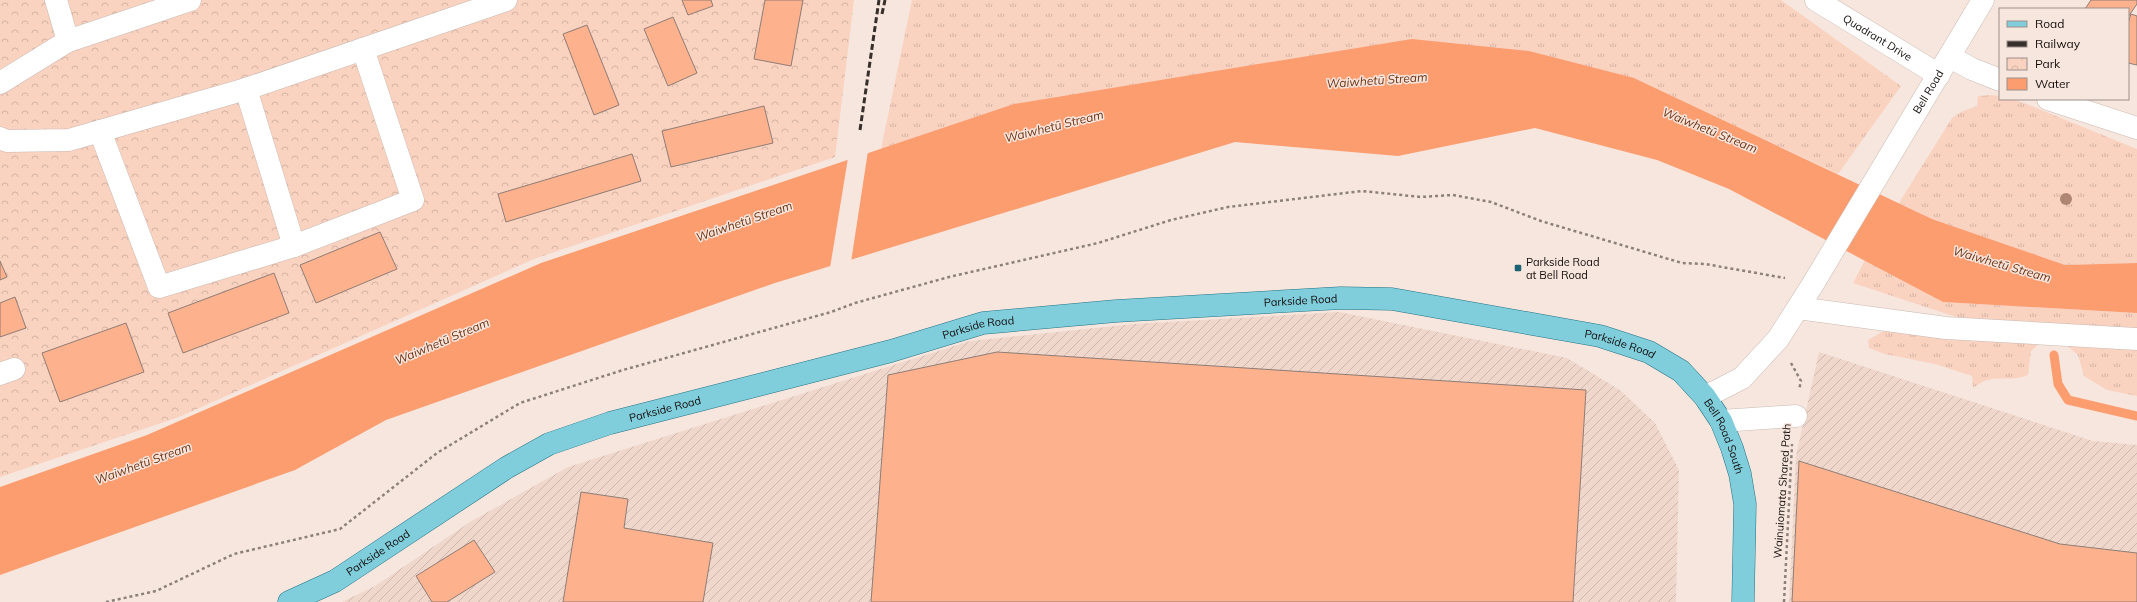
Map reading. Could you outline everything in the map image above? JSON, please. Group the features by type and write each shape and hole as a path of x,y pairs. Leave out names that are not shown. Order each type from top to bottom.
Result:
{"main road":[{"name":"Parkside Road","path":"289,602 335,581 506,468 549,444 610,423 884,353 983,323 1116,311 1341,298 1392,299 1600,336 1649,352 1681,371 1705,397"},
{"name":"Bell Road South","path":"1705,397 1721,421 1732,448 1740,474 1745,504 1743,602"}],"street":[{"path":"56,0 68,41"},
{"path":"0,82 68,41 190,0"},
{"path":"0,138 7,141 69,140 246,89 506,0"},
{"name":"Quadrant Drive","path":"1816,0 1939,75"},
{"name":"Bell Road","path":"1831,252 1983,0"},
{"path":"100,130 159,287 294,246 414,200 363,49"},
{"path":"1950,57 1972,69 1999,80"},
{"path":"246,89 294,246"},
{"path":"2051,100 2137,128"},
{"name":"Bell Road South","path":"1705,397 1742,378 1778,339 1831,252"},
{"path":"1798,308 1946,328 2137,339"},
{"path":"1721,421 1796,416"}],"path":[{"path":"106,602 156,591 234,554 340,529 437,453 520,403 623,370 836,311 876,297 949,277 1098,243 1171,220 1228,207 1362,191 1421,197 1453,195 1491,202 1541,221 1682,263 1705,264 1785,278 1784,286"},
{"name":"Wainuiomata Shared Path","path":"1778,339 1801,380 1791,450 1784,602"}],"shaded area":[{"path":"1339,312 1567,358 1620,390 1655,423 1679,470 1676,602 342,602 375,586 470,522 568,467 970,341 1134,324"},
{"path":"1819,352 2093,441 2137,445 2137,602 1789,602 1796,456"}],"green space":[{"path":"0,0 854,0 835,157 534,259 179,417 0,477"},
{"path":"912,0 1781,0 1901,86 1838,174 1634,78 881,149"},
{"path":"1978,96 1999,96 1999,100 2015,100 2024,103 2137,149 2137,263 2065,265 1932,219 1899,203 1952,118 1961,112 1977,106"},
{"path":"1865,260 1943,302 2137,313 2137,333 1956,317 1853,283"},
{"path":"1887,329 2041,342 2031,351 2028,375 1987,380 1973,388 1972,376 1935,364 1885,354 1869,348 1868,340"},
{"path":"2065,344 2137,347 2137,396 2107,390 2084,376 2078,355"}],"water":[{"name":"Waiwhetū Stream","path":"1412,39 1529,51 1634,78 1932,219 2065,265 2137,263 2137,313 1943,302 1729,189 1657,160 1535,128 1398,156 1235,142 775,283 386,420 295,470 0,575 0,487 147,435 541,263 1014,104"}],"pier":[{"path":"868,151 851,262 830,268 848,158"}],"building":[{"path":"682,0 711,0 713,6 688,15"},
{"path":"765,0 803,0 791,66 754,59"},
{"path":"2091,0 2137,0 2137,4 2129,16 2129,8 2086,8"},
{"path":"2131,14 2137,16 2137,65 2129,63 2129,20"},
{"path":"673,17 697,73 668,86 644,29"},
{"path":"587,25 619,105 594,115 563,34"},
{"path":"764,106 773,143 671,167 662,131"},
{"path":"632,154 641,181 506,222 498,194"},
{"path":"380,232 397,269 316,303 300,265"},
{"path":"0,261 7,277 0,280"},
{"path":"274,273 289,313 183,353 168,313"},
{"path":"15,297 26,328 0,337 0,303"},
{"path":"126,323 144,372 60,402 42,353"},
{"path":"997,352 1586,390 1573,602 871,602 888,375"},
{"path":"1799,461 2060,544 2137,553 2137,602 1792,602"},
{"path":"581,492 628,499 624,528 713,543 703,602 563,602"},
{"path":"474,540 495,572 447,602 432,602 416,576"}],"waterway":[{"path":"2054,355 2058,384 2068,400 2137,416"}],"railway":[{"path":"860,130 879,0"},
{"path":"882,14 885,0"}],"place":[{"name":"Parkside Road at Bell Road","path":"1518,268"}]}
